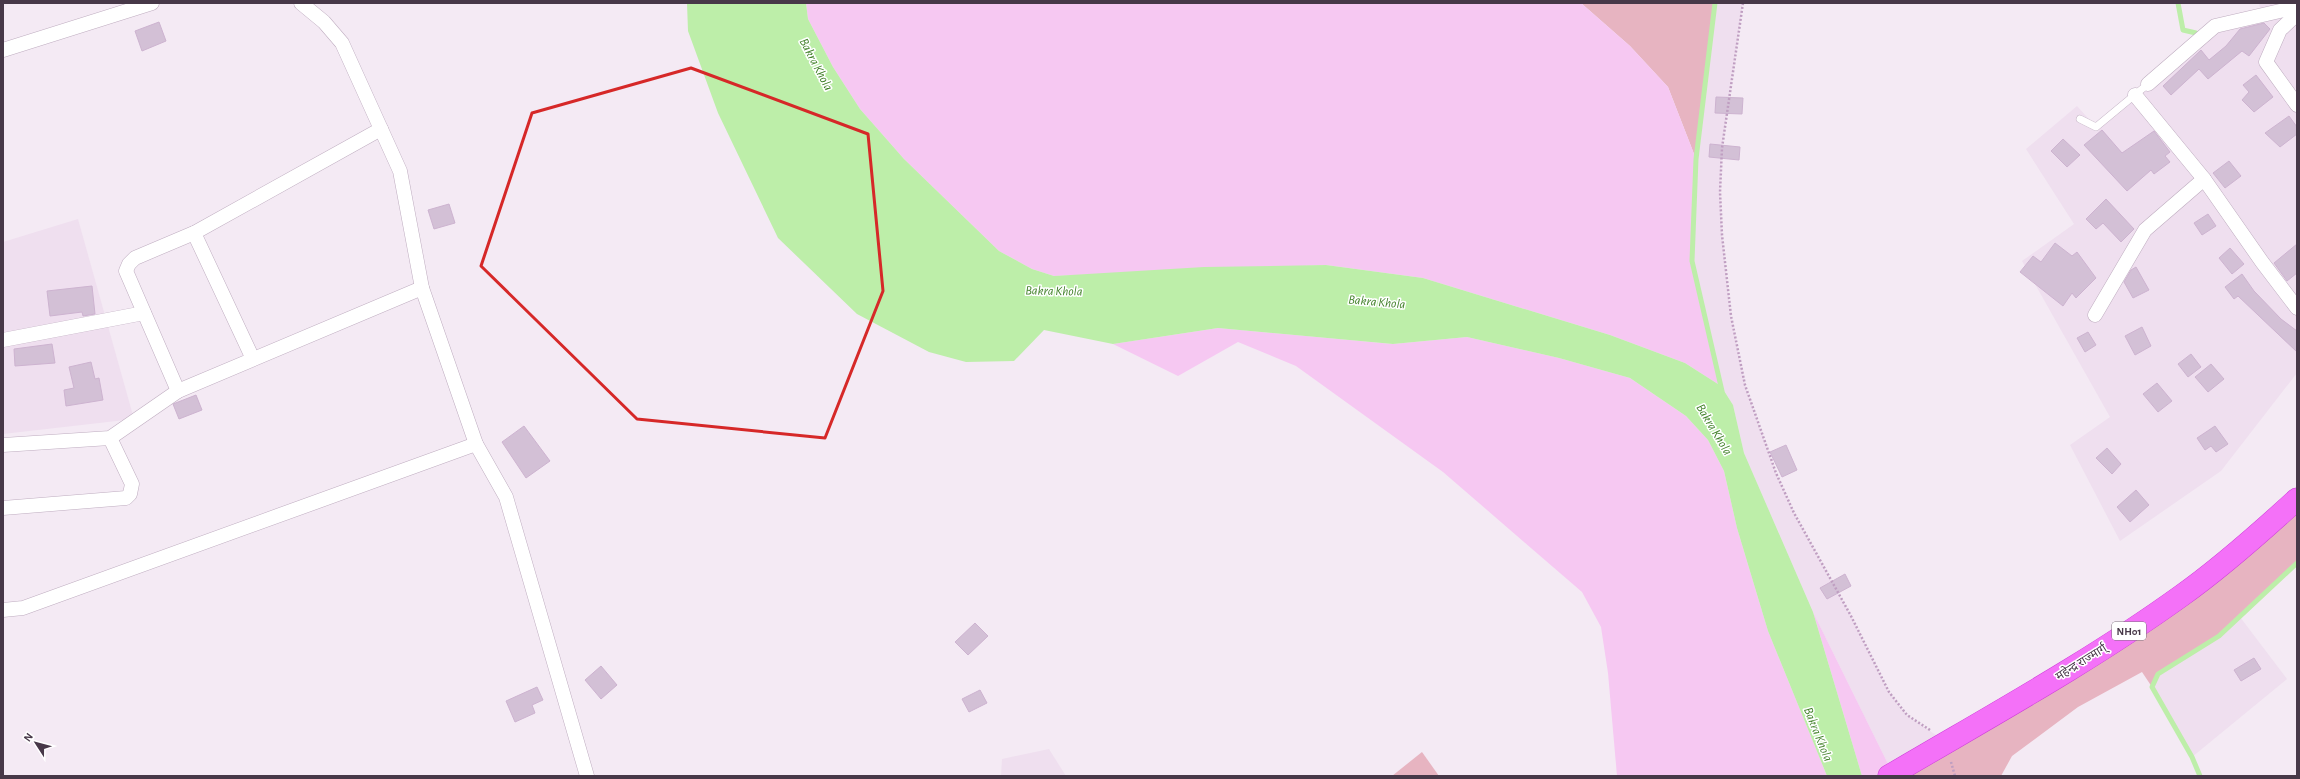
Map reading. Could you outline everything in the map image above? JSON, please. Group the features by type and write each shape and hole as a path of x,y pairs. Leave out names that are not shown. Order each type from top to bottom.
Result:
{"highway":[{"name":"महेन्द्र राज्मार्ग्","path":"1889,776 2080,663 2181,596 2250,542 2297,499"}],"street":[{"path":"3,50 152,3"},
{"path":"301,3 324,22 342,43 400,171 422,288 476,444 506,497 587,776"},
{"path":"2148,84 2215,26 2297,7"},
{"path":"2297,14 2280,30 2266,62 2297,105"},
{"path":"2135,95 2204,179 2262,262 2297,308"},
{"path":"178,391 126,271 128,264 135,258 194,233 381,129"},
{"path":"2095,315 2145,230 2204,179"},
{"path":"194,233 253,359"},
{"path":"3,445 110,438 178,391 422,288"},
{"path":"3,340 144,312"},
{"path":"3,508 126,498 130,494 132,484 110,438"},
{"path":"3,610 23,608 476,444"}],"lane":[{"path":"2080,119 2096,127 2148,84"}],"path":[{"path":"1743,3 1722,148 1720,192 1722,235 1731,316 1745,385 1776,473 1794,513 1851,616 1889,692 1907,714 1946,742 1955,776"}],"highlighted area":[{"path":"691,68 868,134 883,291 825,438 637,419 481,266 532,113"}],"shaded area":[{"path":"1581,3 1715,3 1696,159 1668,87 1630,46"},
{"path":"1715,3 1743,3 1722,148 1720,192 1722,235 1731,316 1745,385 1776,473 1794,513 1851,616 1889,692 1907,715 1946,742 1893,774 1813,612 1744,453 1733,405 1721,386 1692,261 1696,159"},
{"path":"2259,3 2297,3 2297,87 2288,95 2297,105 2297,294 2291,300 2297,308 2297,373 2221,471 2120,541 2070,445 2110,417 2022,261 2074,224 2026,149 2077,106 2096,127 2215,26 2261,15"},
{"path":"78,219 134,419 3,434 3,242"},
{"path":"2297,499 2297,563 2219,636 2158,674 2152,687 2142,672 2078,707 2012,756 2001,776 1894,776 2080,663"},
{"path":"2240,617 2287,679 2192,757 2152,687 2158,674 2219,636"},
{"path":"1049,749 1066,776 1001,776 1002,759"},
{"path":"1422,752 1439,776 1392,776"}],"sand":[{"path":"806,3 1581,3 1630,46 1668,87 1696,159 1692,262 1721,386 1685,363 1610,335 1423,278 1326,265 1054,276 1032,269 999,251 904,159 860,109 833,67 808,19"},
{"path":"1218,328 1393,344 1467,337 1559,358 1630,378 1686,416 1708,440 1724,471 1737,528 1768,631 1827,776 1617,776 1608,673 1601,627 1582,592 1443,472 1296,366 1238,342 1178,376 1113,344"},
{"path":"1813,612 1894,776 1862,776"}],"water":[{"name":"Bakra Khola","path":"687,3 806,3 808,19 833,67 860,109 904,159 999,251 1032,269 1054,276 1204,267 1326,265 1423,278 1610,335 1685,363 1721,386 1733,405 1744,453 1813,612 1862,776 1827,776 1768,631 1737,528 1724,471 1708,440 1686,416 1630,378 1559,358 1467,337 1393,344 1218,328 1113,344 1044,330 1014,361 966,362 929,352 857,314 778,238 718,113 688,31"}],"building":[{"path":"159,22 166,41 142,51 135,31"},
{"path":"2264,23 2270,29 2249,56 2242,51 2208,79 2199,69 2171,95 2163,86 2201,50 2209,60 2226,46 2240,29"},
{"path":"2256,75 2273,97 2254,112 2242,100 2249,92 2243,85"},
{"path":"1716,97 1743,98 1742,114 1715,113"},
{"path":"2289,116 2297,127 2297,134 2280,147 2265,133"},
{"path":"2102,130 2122,153 2154,131 2170,152 2165,156 2170,162 2154,174 2151,170 2127,191 2084,145"},
{"path":"2063,139 2080,155 2067,167 2051,151"},
{"path":"1710,144 1740,147 1739,160 1709,157"},
{"path":"2229,161 2241,176 2225,188 2213,173"},
{"path":"2106,199 2134,229 2121,242 2103,223 2096,229 2086,219"},
{"path":"449,204 455,223 434,229 428,210"},
{"path":"2208,214 2216,226 2202,235 2194,223"},
{"path":"2055,243 2072,256 2077,252 2096,278 2076,298 2072,293 2063,306 2020,272 2033,256 2041,262"},
{"path":"2297,244 2297,273 2287,281 2274,263"},
{"path":"2230,248 2244,264 2232,274 2219,258"},
{"path":"2136,267 2149,290 2133,298 2124,282 2131,270"},
{"path":"2242,274 2254,291 2281,319 2297,331 2297,352 2238,296 2234,299 2225,287"},
{"path":"92,286 95,314 83,316 82,312 50,316 47,291"},
{"path":"2142,327 2151,346 2135,355 2125,336"},
{"path":"2088,332 2096,345 2085,352 2077,338"},
{"path":"52,344 55,363 15,366 14,349"},
{"path":"2191,354 2201,367 2188,377 2178,364"},
{"path":"91,362 95,379 99,378 103,400 66,406 64,390 74,388 69,367"},
{"path":"2211,364 2224,379 2208,392 2195,377"},
{"path":"2157,383 2172,401 2158,412 2143,394"},
{"path":"196,395 202,410 179,419 173,404"},
{"path":"524,426 550,461 526,478 502,442"},
{"path":"2215,426 2228,444 2216,452 2211,446 2205,450 2197,438"},
{"path":"1786,445 1797,470 1782,477 1770,452"},
{"path":"2107,448 2121,464 2112,474 2096,458"},
{"path":"2136,490 2149,505 2130,522 2117,507"},
{"path":"1845,574 1851,586 1827,599 1820,588"},
{"path":"975,623 988,636 968,655 955,642"},
{"path":"2254,658 2261,669 2241,681 2234,670"},
{"path":"601,666 617,685 601,699 585,680"},
{"path":"537,687 543,700 532,705 535,713 515,722 506,701"},
{"path":"980,690 987,703 969,712 962,699"}],"waterway":[{"path":"1715,3 1696,159 1692,261 1722,391"},
{"path":"2178,3 2183,30 2196,33"},
{"path":"2200,776 2192,757 2152,687 2158,674 2219,636 2297,563"}]}
